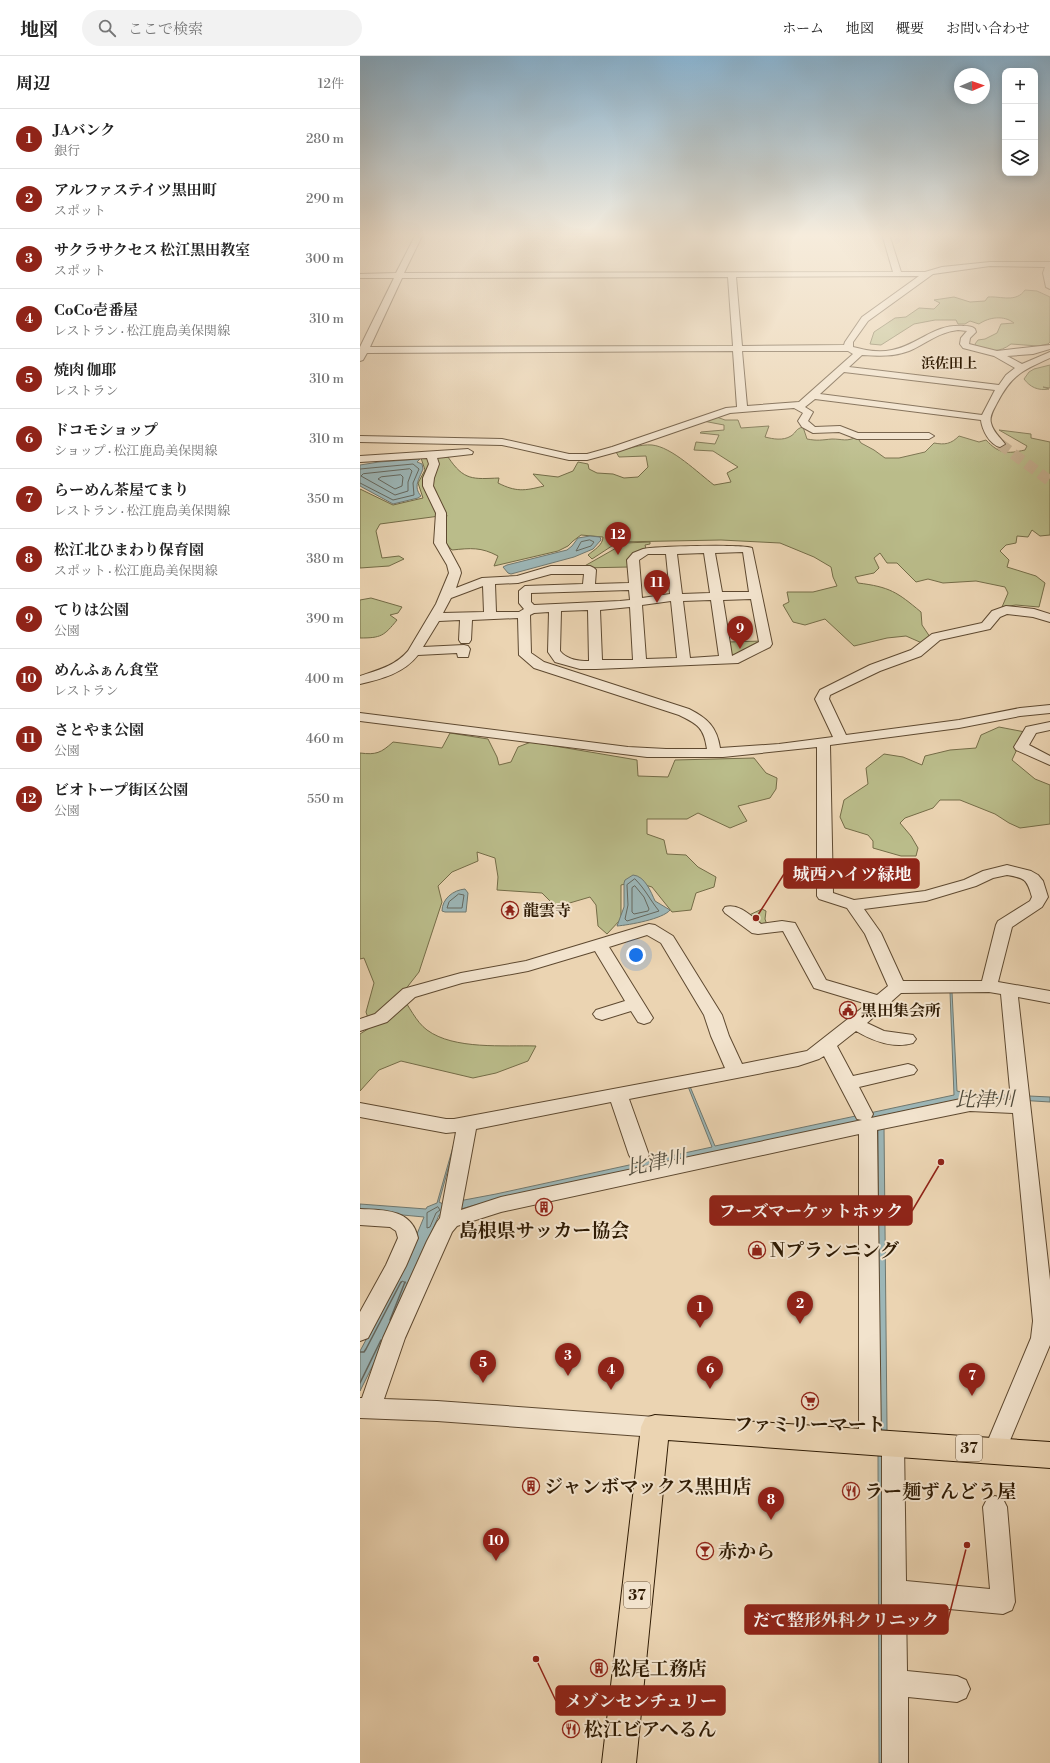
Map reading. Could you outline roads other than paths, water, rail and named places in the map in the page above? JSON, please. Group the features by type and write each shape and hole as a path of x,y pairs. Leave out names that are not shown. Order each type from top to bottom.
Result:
{"main road":[{"name":"37","path":"619,1763 655,1427 1050,1455"}],"street":[{"path":"380,314 361,353 737,348 848,348 858,352 896,352 907,348 935,331 957,328 970,330 972,332 968,334 964,340 964,344 966,346 997,354 1023,368"},
{"path":"735,314 742,408"},
{"path":"848,348 849,342 865,319 872,314"},
{"path":"997,354 1048,351"},
{"path":"1000,444 987,426 986,418 1001,388 1009,377 1048,351"},
{"path":"360,438 410,442 502,442 569,457 587,457 616,449 718,413 742,408 798,406 813,396 858,354 858,352"},
{"path":"841,369 1001,388"},
{"path":"813,396 986,418"},
{"path":"798,406 808,412 803,421 805,425 813,430 840,429 857,436 929,436"},
{"path":"360,459 482,451 515,444"},
{"path":"360,680 394,669 407,660 448,595 453,582 455,572 454,566 440,544 441,513 438,501 428,487 434,468 434,460 430,455"},
{"path":"555,608 554,652 556,656 580,665 684,662 738,659 766,644 748,550 743,548 647,551 636,556 633,560 640,663"},
{"path":"709,549 726,660"},
{"path":"671,550 675,598 684,662"},
{"path":"448,595 482,582 518,579 551,570 590,570 589,587"},
{"path":"489,581 489,616"},
{"path":"531,609 524,603 526,590 634,586"},
{"path":"714,752 712,736 708,728 700,720 689,714 539,665 530,660 525,655 524,651 524,614 531,609 620,605 654,599 756,595"},
{"path":"594,606 596,665"},
{"path":"841,739 822,699 826,693 875,668 916,653 936,637 986,626 996,614 1006,610 1034,613 1050,618"},
{"path":"434,617 516,615"},
{"path":"465,640 466,616"},
{"path":"414,651 464,649 464,654"},
{"path":"360,717 653,753 749,751 959,724 1020,712 1050,709"},
{"path":"1050,726 1031,730 1022,748 1050,761"},
{"path":"822,742 824,747 825,896 853,905 926,896 970,883 994,872 1007,870 1026,874 1035,881 1040,897 1036,904 1004,925 989,986"},
{"path":"853,905 873,933 897,987"},
{"path":"731,910 758,929 782,926 789,927 820,984 879,1002"},
{"path":"360,1025 381,1018 409,993 460,978 528,966 649,929 667,940 713,1015 720,1036 736,1071"},
{"path":"600,945 640,1011 602,1014"},
{"path":"360,1110 446,1126 467,1125 806,1058 813,1055 854,1024 897,987 989,986 1050,997"},
{"path":"995,1450 1042,1338 1044,1321 1009,989"},
{"path":"854,1024 881,1037 907,1039"},
{"path":"826,1044 848,1084 873,1121 881,1442 894,1592 895,1763"},
{"path":"848,1084 908,1070"},
{"path":"618,1095 639,1155"},
{"path":"451,1211 501,1206 873,1121 970,1104 1020,1101"},
{"path":"467,1125 451,1211 394,1338 365,1408 437,1411 655,1427"},
{"path":"360,1217 396,1220 405,1226 408,1234 408,1238 396,1266 360,1332"},
{"path":"894,1592 1003,1602 995,1507"},
{"path":"894,1683 957,1689"}],"water":[{"path":"420,459 417,462 422,464 423,469 417,486 421,496 418,498 393,504 360,486 360,465"},
{"path":"590,536 600,537 601,540 593,549 574,557 511,574 508,573 503,567 567,550 578,538"},
{"path":"633,875 644,881 655,901 670,910 653,919 617,926 624,907 624,883 625,880"},
{"path":"465,889 468,893 466,912 442,911 442,907 446,899 452,893"},
{"name":"比津川","path":"950,992 952,992 957,1091 965,1093 1050,1097 1050,1102 970,1097 880,1116 884,1126 887,1427 887,1763 879,1763 878,1457 880,1427 878,1127 657,1165 479,1204 439,1215 380,1351 360,1391 360,1351 398,1280 424,1217 360,1211 360,1204 426,1209 427,1207 437,1203 455,1140 439,1202 443,1204 496,1194 712,1147 687,1084 689,1084 715,1146 954,1095"}],"tunnel":[{"path":"1000,444 1050,481"}],"place":[{"name":"ビオトープ街区公園","path":"618,555"},
{"name":"さとやま公園","path":"657,603"},
{"name":"てりは公園","path":"740,649"},
{"name":"龍雲寺","path":"510,910"},
{"name":"城西ハイツ緑地","path":"756,918"},
{"name":"黒田集会所","path":"848,1010"},
{"name":"フーズマーケットホック","path":"941,1162"},
{"name":"島根県サッカー協会","path":"544,1207"},
{"name":"Nプランニング","path":"757,1250"},
{"name":"アルファステイツ黒田町","path":"800,1324"},
{"name":"JAバンク","path":"700,1328"},
{"name":"サクラサクセス 松江黒田教室","path":"568,1376"},
{"name":"焼肉 伽耶","path":"483,1383"},
{"name":"ドコモショップ","path":"710,1389"},
{"name":"CoCo壱番屋","path":"611,1390"},
{"name":"らーめん茶屋てまり","path":"972,1396"},
{"name":"ファミリーマート","path":"810,1401"},
{"name":"ジャンボマックス黒田店","path":"531,1486"},
{"name":"ラー麺ずんどう屋","path":"851,1491"},
{"name":"松江北ひまわり保育園","path":"771,1520"},
{"name":"だて整形外科クリニック","path":"967,1545"},
{"name":"赤から","path":"705,1551"},
{"name":"めんふぁん食堂","path":"496,1561"},
{"name":"メゾンセンチュリー","path":"536,1659"},
{"name":"松尾工務店","path":"599,1668"},
{"name":"松江ビアへるん","path":"571,1729"}],"district":[{"name":"浜佐田上","path":"949,363"}]}
